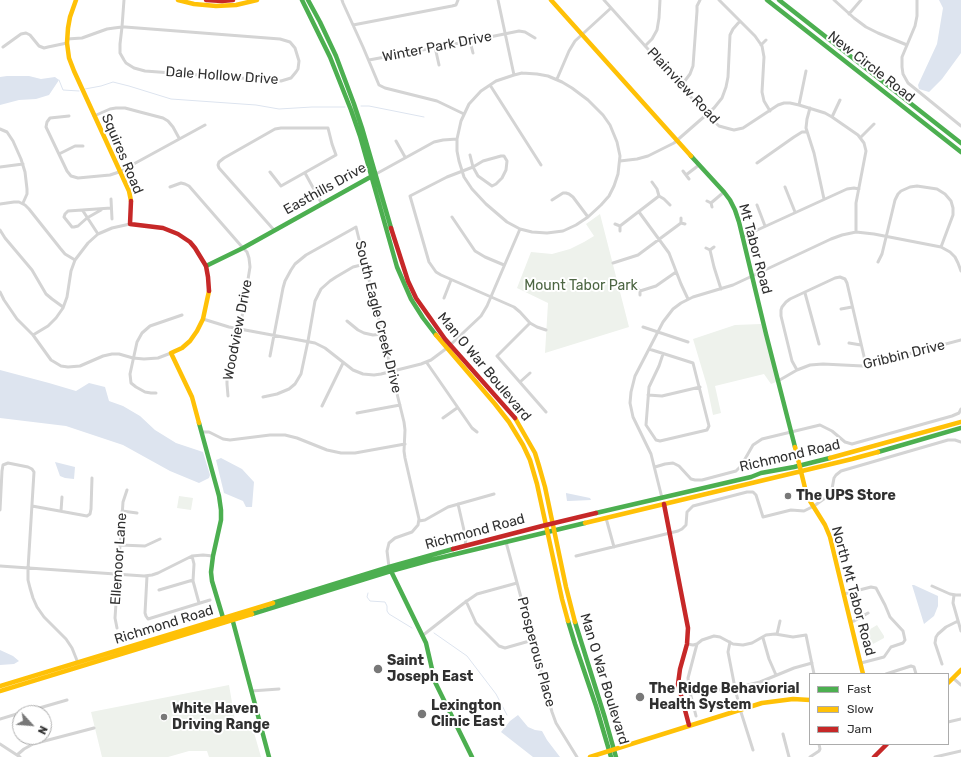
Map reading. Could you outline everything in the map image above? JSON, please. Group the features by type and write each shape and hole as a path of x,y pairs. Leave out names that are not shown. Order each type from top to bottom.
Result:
{"main road":[{"name":"Squires Road","path":"76,0 70,17 67,41 69,58 119,172 129,191 131,214 130,224"},
{"path":"178,0 194,4 216,6 236,5 258,0"},
{"path":"206,0 232,0"},
{"name":"Man O War Boulevard","path":"302,0 316,26 338,74 360,136 401,277 411,299 434,334 449,347 514,416 528,440 540,466 566,587 612,750 611,757"},
{"name":"Man O War Boulevard","path":"308,0 320,22 345,79 376,174 396,247 408,281 416,298 449,347 509,422 520,438 528,456 534,472 562,600 571,632 596,706 616,757"},
{"name":"Mt Tabor Road","path":"551,0 730,200 739,222 802,471"},
{"name":"New Circle Road","path":"767,0 961,152"},
{"name":"New Circle Road","path":"778,0 961,143"},
{"name":"Easthills Drive","path":"206,266 243,248 376,174"},
{"path":"130,224 163,228 178,234 190,242 206,266 209,289 203,319 197,331 190,340 182,348 171,354 192,397 217,484 220,504 220,520 211,576 224,620"},
{"name":"Richmond Road","path":"0,692 78,665 463,546 751,477 761,473 866,449 961,422"},
{"name":"Richmond Road","path":"390,569 888,450 961,428"},
{"name":"North Mt Tabor Road","path":"802,471 806,492 828,532 863,673"},
{"path":"664,504 688,628 687,644 679,674 679,689 690,725"},
{"path":"390,569 428,650 435,682 472,757"},
{"path":"232,618 269,757"},
{"name":"Richmond Road","path":"0,686 78,665"},
{"path":"949,682 961,670"},
{"path":"590,757 772,701 794,699 809,700"},
{"path":"874,757 886,745"}],"street":[{"path":"122,27 124,0"},
{"path":"342,0 342,3 380,86 436,101 464,114"},
{"path":"353,25 452,6 456,5 458,0"},
{"path":"498,0 514,75"},
{"name":"Plainview Road","path":"604,0 707,115 719,126 725,129 734,130 747,126 778,105 790,103 825,113 861,138"},
{"path":"645,46 657,30 660,0"},
{"path":"681,86 690,74 693,66 696,11 700,0"},
{"path":"719,0 761,44 764,57 762,96 770,111"},
{"path":"834,0 858,22 874,31 907,45"},
{"path":"849,14 861,0"},
{"path":"917,0 918,12 916,22 903,54 902,70 906,81 959,124 961,119"},
{"path":"557,79 572,45 611,8"},
{"path":"620,160 637,159 660,151 677,141 707,115 719,102 725,91 728,77 730,35 740,21"},
{"name":"Dale Hollow Drive","path":"3,47 24,33 30,35 39,46 44,48 82,38 107,29 122,27 280,39 290,42 295,48 299,66 294,76 288,80 281,81 139,70 130,66 122,56 120,49 122,27"},
{"name":"Winter Park Drive","path":"369,60 522,31 536,38"},
{"path":"761,44 766,40"},
{"path":"470,41 473,53"},
{"path":"435,47 439,65"},
{"path":"799,105 806,71"},
{"path":"527,73 557,79 578,92 607,120 617,142 620,160 618,174 612,191 601,205 588,217 563,231 536,233 520,229 507,222 469,186 461,171 458,157 457,139 459,127 469,104 490,85 514,75 527,73"},
{"path":"490,85 541,166"},
{"path":"832,117 840,100"},
{"path":"94,116 110,109 125,108 163,118 173,126 179,138"},
{"path":"810,108 807,119 807,132 814,153 824,199"},
{"path":"69,116 50,118 46,125 46,129 67,171 71,176 76,178 110,175 119,172 205,124"},
{"path":"856,232 855,213 866,153 865,146 861,138 874,124"},
{"path":"270,172 281,186 336,156 328,128 281,128 219,162 218,165 220,168 274,230"},
{"path":"0,129 5,131 10,136 23,164 27,189 27,194 23,203"},
{"path":"757,163 802,132 807,132"},
{"name":"Easthills Drive","path":"376,174 434,142 457,139"},
{"path":"396,141 405,158"},
{"path":"59,154 75,146 83,146"},
{"path":"470,155 473,167 478,176 490,185 493,186 496,184 505,174 508,163 506,158 501,156 483,161 473,167 437,182 410,196 430,262 439,274 514,307 530,323 546,330"},
{"path":"0,166 23,164"},
{"path":"686,175 699,165"},
{"path":"683,171 690,180"},
{"path":"305,173 322,204"},
{"path":"652,182 657,189 659,196 670,205"},
{"name":"Woodview Drive","path":"170,187 180,183 189,186 243,248 249,258 250,267 240,329 227,374 228,396"},
{"path":"878,262 882,254 895,200 901,191 913,186 935,189 948,197 953,208 952,219 942,247"},
{"path":"784,187 795,212"},
{"path":"742,237 847,189 859,189"},
{"path":"712,207 709,202 724,192"},
{"path":"552,200 561,194 567,193 588,217"},
{"path":"620,226 659,196"},
{"path":"111,199 112,219"},
{"path":"0,204 14,202 23,203 29,208 65,254 75,260"},
{"path":"757,205 765,226"},
{"path":"101,210 73,228 64,217 68,211 101,210 111,208"},
{"path":"83,211 98,234"},
{"path":"638,212 670,255 688,299"},
{"path":"452,217 475,250 485,257 504,265"},
{"path":"681,218 681,223"},
{"path":"614,263 638,255 681,223 686,224"},
{"path":"33,335 48,326 56,318 67,297 71,271 75,260 88,243 98,234 112,228 130,224"},
{"path":"615,224 620,226"},
{"name":"South Eagle Creek Drive","path":"270,356 285,281 295,264 306,255 356,226 405,428 404,451 419,520 418,525 412,532 395,538 389,543 387,551 390,569"},
{"path":"620,226 620,231"},
{"path":"203,319 240,329 315,343 322,346 353,370 363,374 374,375 392,372 427,362 435,358 477,321 484,312 520,229"},
{"path":"0,230 32,270 46,294 63,306"},
{"path":"664,504 649,448 638,428 630,403 635,376 658,332 670,313 676,307 688,299 732,285 831,239 856,232 869,233 942,247 950,252 958,262 961,271"},
{"path":"710,250 714,246"},
{"path":"706,248 710,250"},
{"path":"710,250 721,289"},
{"path":"263,397 277,394 289,389 295,384 300,374 316,301 321,289 336,277 353,268 365,264"},
{"path":"637,288 640,293 656,286 676,272"},
{"path":"797,370 791,355 780,313 782,307 786,302 840,277 847,283 866,365"},
{"path":"444,298 451,280"},
{"path":"0,292 17,319 33,335 51,360 61,366 80,366 103,356 112,354 119,354 144,360 171,354"},
{"path":"805,293 819,344"},
{"path":"0,303 4,300"},
{"path":"841,309 852,307"},
{"path":"156,393 149,393 132,384 130,377 134,350 139,337 146,329 155,324 182,315"},
{"path":"347,321 364,333 373,335 382,334"},
{"path":"530,323 497,356 546,412"},
{"path":"644,327 688,342"},
{"name":"Gribbin Drive","path":"778,381 797,370 810,365 866,365 961,340"},
{"path":"849,343 861,345"},
{"path":"649,349 693,363 709,426 707,430 660,441 656,440 646,425 649,387 664,354"},
{"path":"427,362 457,408 472,428 477,432"},
{"path":"322,406 343,363"},
{"path":"520,382 530,373"},
{"path":"648,395 662,396 700,387"},
{"path":"357,413 400,405"},
{"path":"443,418 457,408"},
{"path":"655,467 665,464 673,464 679,466 691,479 698,480 736,471 750,449 760,440 820,426 826,427 845,442 852,444 955,415 959,413 961,409"},
{"path":"928,423 930,431"},
{"path":"638,428 646,425"},
{"path":"202,432 207,432 223,439 230,440 270,435 285,435 297,438 327,450 341,453 355,453 405,444"},
{"path":"576,556 682,530 686,524 687,512 693,506 747,492 753,492 756,495 763,518 792,510 807,510 830,495 834,478 841,471 948,440 961,442"},
{"path":"888,450 890,457"},
{"path":"0,510 2,467 6,463 28,467 33,470 28,580 35,603 44,616 66,639 72,648 78,665"},
{"path":"32,506 88,516 91,508 92,478"},
{"name":"Ellemoor Lane","path":"117,628 114,618 122,511 127,490"},
{"path":"419,520 425,520 443,509 494,494"},
{"path":"61,511 62,498"},
{"path":"458,504 466,539 465,545 463,546"},
{"path":"122,511 138,513"},
{"path":"606,518 614,547"},
{"path":"120,545 145,546 160,539"},
{"path":"466,539 471,543 475,543"},
{"name":"Prosperous Place","path":"506,542 554,719 577,757"},
{"path":"0,566 147,576 158,574 192,556 200,554 213,556"},
{"path":"192,556 194,564 193,580 199,603"},
{"path":"147,576 145,611 147,619 210,600"},
{"path":"159,590 193,580"},
{"path":"422,636 477,594 517,583"},
{"path":"932,586 946,593 961,595"},
{"path":"844,594 871,587 876,588 886,605 890,618 903,631 905,640 903,643 891,647 885,656 861,663"},
{"path":"954,595 953,602 961,631"},
{"path":"466,601 476,623 499,646 505,648 533,640"},
{"path":"850,622 868,613"},
{"path":"777,634 780,621"},
{"path":"942,664 934,643 936,637 946,627 958,621"},
{"path":"687,644 697,644 702,640 714,636 720,637 733,644 743,645 752,643 766,635 777,634 793,637 806,635 814,673"},
{"path":"763,638 769,659 776,675"},
{"path":"730,642 728,652 734,688 753,750"},
{"path":"696,716 688,678 697,644"},
{"path":"679,689 700,688 719,690 734,688 754,684 794,668 812,663"},
{"path":"889,673 911,666 914,667 916,673"},
{"path":"954,678 961,684"},
{"path":"251,692 279,689"},
{"path":"49,705 67,700"},
{"path":"0,719 12,716"},
{"path":"949,722 961,719"},
{"path":"0,744 18,756 24,749 33,744 94,728"},
{"path":"783,734 789,757"},
{"path":"810,757 819,751 819,745"},
{"path":"935,757 961,751"}],"green space":[{"name":"Mount Tabor Park","path":"600,214 629,327 545,353 548,303 517,288 531,252 552,254 570,249 584,242 594,236 586,224"},
{"path":"761,324 777,380 776,382 771,384 764,374 715,386 721,413 713,415 707,386 693,339 735,325"},
{"path":"179,496 193,498 191,510 177,508"},
{"path":"877,625 884,638 873,644 867,631"},
{"name":"White Haven Driving Range","path":"229,685 236,726 251,722 261,757 209,757 207,751 189,751 168,757 102,757 91,712"}],"shaded area":[{"path":"939,0 961,0 961,53 942,79 929,92 919,89 918,85 937,44 943,8"},
{"path":"29,76 41,79 55,77 59,80 49,95 36,99 19,100 0,105 0,77"},
{"path":"0,370 76,391 89,383 105,387 109,401 123,406 140,416 155,430 176,443 203,452 210,475 209,478 199,483 170,471 123,445 66,426 0,418"},
{"path":"221,458 242,469 254,482 252,507 246,507 243,501 224,493 216,460"},
{"path":"55,462 75,467 74,479 60,476"},
{"path":"566,493 590,498 591,500 567,501"},
{"path":"912,585 938,596 938,606 934,616 924,624"},
{"path":"0,650 13,656 19,661 14,664 0,665"},
{"path":"518,715 528,727 542,731 560,757 533,757 501,732 510,721"}],"waterway":[{"path":"59,80 63,90 79,91"},
{"path":"85,89 113,82 171,99 256,105 279,109 345,107"},
{"path":"361,106 369,106 424,117"},
{"path":"368,593 367,597 370,601 385,602 389,614 412,628"},
{"path":"434,633 467,656 496,694 507,715"}],"traffic: fast":[{"path":"302,0 330,57 351,110 360,136 397,267 411,299 436,335"},
{"path":"308,0 336,56 354,104 391,228"},
{"path":"767,0 961,152"},
{"path":"779,0 961,143"},
{"path":"691,156 724,192 735,210 795,447"},
{"path":"206,266 243,248 374,175"},
{"path":"199,423 219,496 221,510 221,520 211,572 212,581 224,621"},
{"path":"878,452 961,428"},
{"path":"596,513 830,458"},
{"path":"252,614 431,560 585,523"},
{"path":"273,603 453,549"},
{"path":"390,569 426,643 435,682 472,757"},
{"path":"232,618 269,757"},
{"path":"568,621 611,757"},
{"path":"575,622 616,757"}],"traffic: slow":[{"path":"76,0 68,28 67,43 69,58 129,191 131,201"},
{"path":"178,0 194,4 216,6 236,5 257,0"},
{"path":"551,0 691,156"},
{"path":"199,423 192,397 171,353 182,348 190,341 197,331 203,319 209,291"},
{"path":"436,335 509,422 530,460 537,484 568,621"},
{"path":"515,418 535,453 539,466 575,622"},
{"path":"830,458 961,422"},
{"path":"795,447 806,492 825,525 830,537 863,673"},
{"path":"585,523 878,452"},
{"path":"0,686 273,603"},
{"path":"0,691 252,614"},
{"path":"949,682 961,670"},
{"path":"590,757 762,703 793,699 809,700"}],"traffic: jam":[{"path":"206,0 233,0"},
{"path":"131,201 130,224 163,228 178,234 190,242 206,266 209,291"},
{"path":"391,228 408,281 416,298 445,339 515,418"},
{"path":"664,504 688,628 687,644 680,669 678,684 689,725"},
{"path":"453,549 596,513"},
{"path":"874,757 886,745"}],"place":[{"name":"The UPS Store","path":"788,496"},
{"name":"Saint Joseph East","path":"378,669"},
{"name":"The Ridge Behaviorial Health System","path":"640,697"},
{"name":"Lexington Clinic East","path":"422,714"},
{"name":"White Haven Driving Range","path":"164,717"}]}
